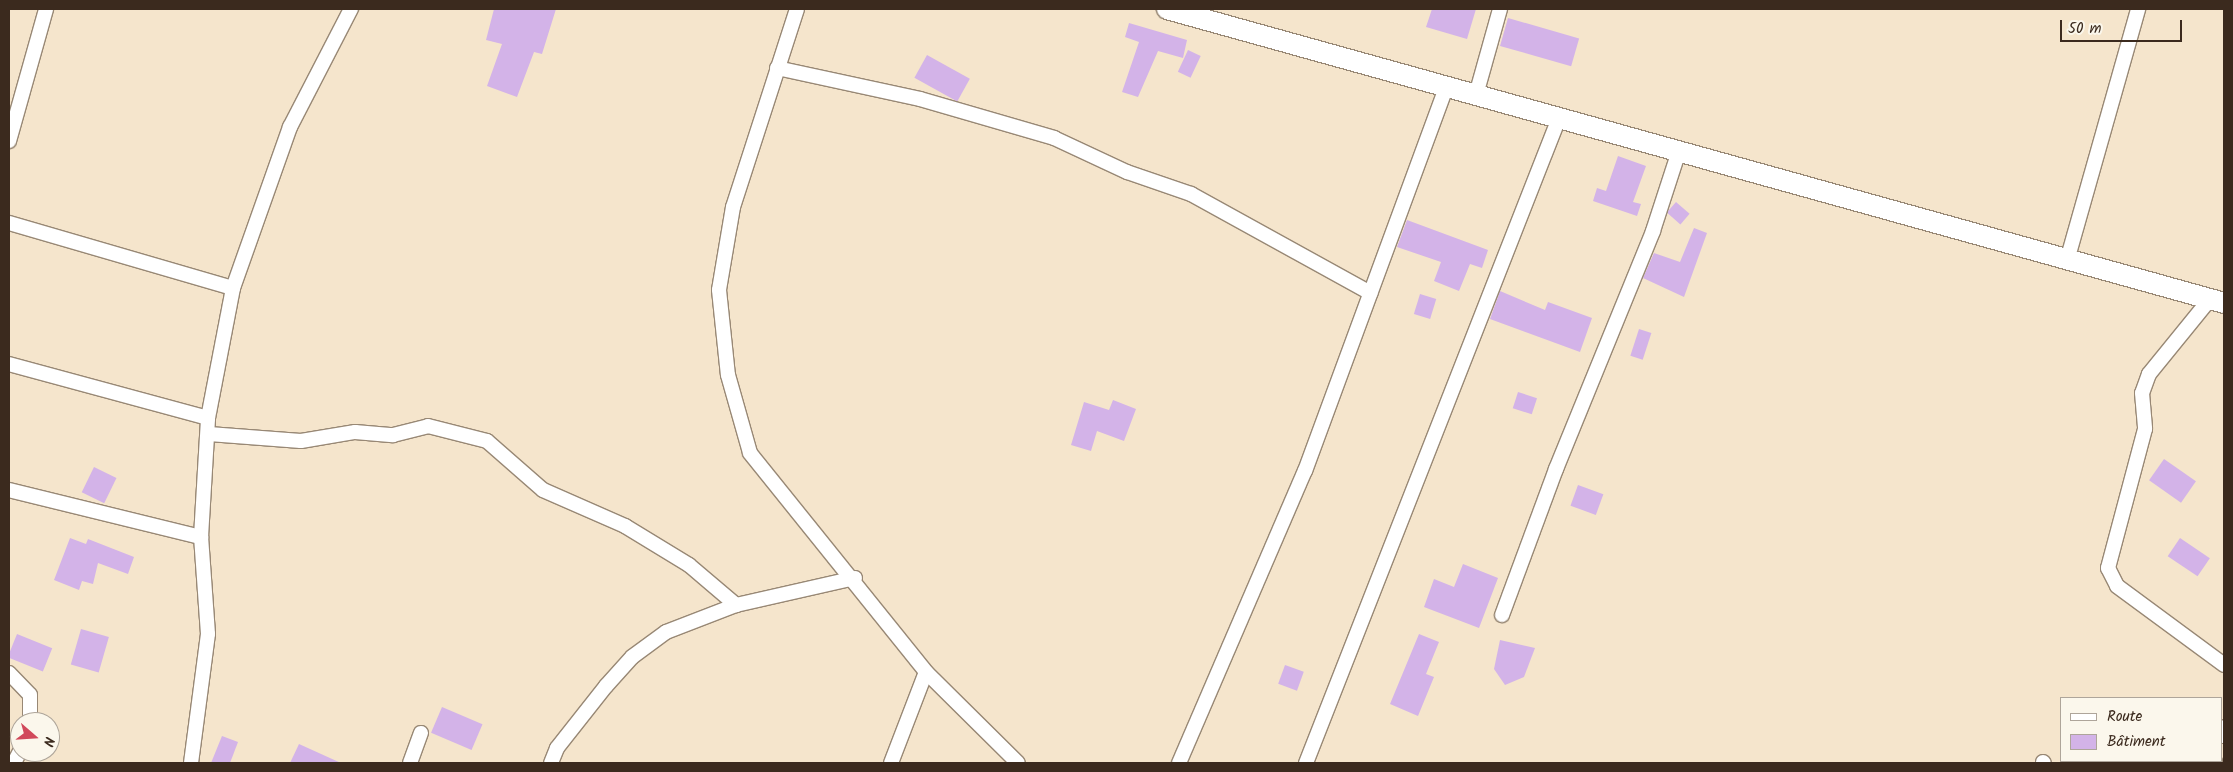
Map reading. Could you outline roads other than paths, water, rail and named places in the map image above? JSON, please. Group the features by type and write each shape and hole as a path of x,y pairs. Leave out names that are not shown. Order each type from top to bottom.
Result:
{"street":[{"path":"9,141 46,9"},
{"path":"191,763 208,634 201,538 209,434 208,418 233,288 290,127 351,9"},
{"path":"797,9 733,208 719,290 728,375 750,453 855,578 926,672 1018,763"},
{"path":"1167,9 2068,258 2217,301 2149,374 2142,393 2145,429 2108,568 2117,586 2224,665"},
{"path":"1476,95 1500,9"},
{"path":"2068,258 2138,9"},
{"path":"777,68 920,99 1054,138 1127,172 1191,194 1370,293"},
{"path":"1179,763 1305,471 1446,86"},
{"path":"1306,763 1559,118"},
{"path":"1502,615 1556,469 1654,231 1679,151"},
{"path":"9,223 233,288"},
{"path":"9,364 208,418"},
{"path":"209,434 301,441 351,432 393,435 428,426 487,442 543,490 625,526 689,565 736,605"},
{"path":"9,490 201,538"},
{"path":"551,763 557,748 632,657 666,632 736,605 855,578"},
{"path":"890,763 926,672"},
{"path":"9,673 30,695 30,712"},
{"path":"410,763 421,733"}]}
